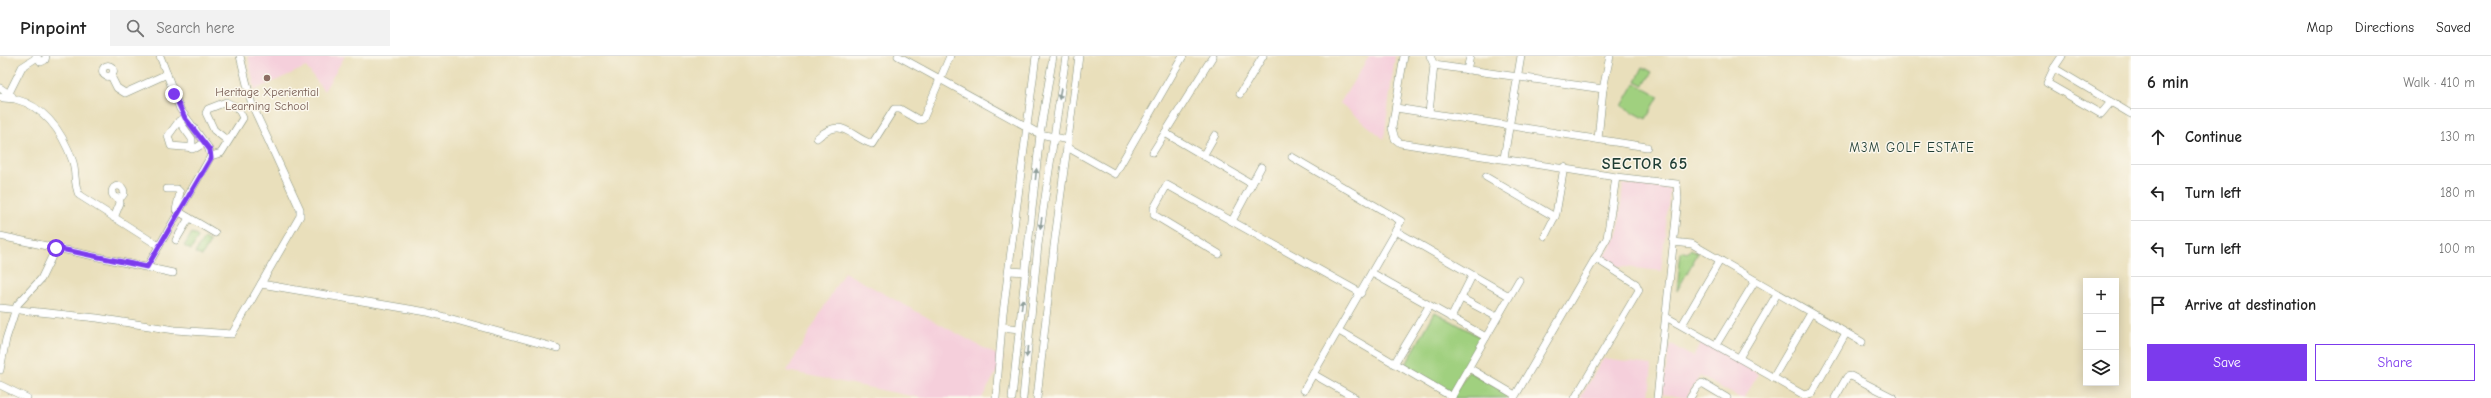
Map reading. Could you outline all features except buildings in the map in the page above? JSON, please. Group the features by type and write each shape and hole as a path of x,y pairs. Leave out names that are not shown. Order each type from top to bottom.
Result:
{"street":[{"path":"11,96 22,67 36,57 42,62 46,56"},
{"path":"160,56 182,120 192,139 192,149"},
{"path":"0,308 229,335 232,334 300,216 300,209 252,105 240,56"},
{"path":"898,56 941,78 1040,134 1053,137 1067,143 1115,174 1183,56"},
{"path":"817,138 829,128 833,128 854,132 872,144 894,109 900,108 919,120 923,119 950,56"},
{"path":"996,398 1002,327 1026,126 1036,56"},
{"path":"1012,398 1040,134 1053,56"},
{"path":"1023,398 1038,244 1066,56"},
{"path":"1037,398 1067,143 1079,56"},
{"path":"1153,152 1213,56"},
{"path":"1240,94 1263,56"},
{"path":"1404,56 1392,132 1395,139 1400,143 1564,167 1616,177 1677,184 1678,199 1657,398"},
{"path":"1429,113 1434,64 1430,56"},
{"path":"1468,70 1470,56"},
{"path":"1504,158 1521,56"},
{"path":"2062,56 2054,68 2047,84 2058,92 2101,114 2111,102"},
{"path":"1598,139 1603,89 1611,58"},
{"path":"1434,64 1518,78 1603,89"},
{"path":"2054,68 2131,114"},
{"path":"111,76 117,88 125,93 132,92 167,74"},
{"path":"0,88 11,96 31,104 45,114 58,131 73,163 79,195 159,246"},
{"path":"0,97 11,96"},
{"path":"147,267 211,156 221,153 243,118 238,108 226,102 208,109 206,113 214,130 228,141"},
{"path":"1396,108 1647,147"},
{"path":"182,120 204,143 211,156"},
{"path":"182,120 168,136 169,142 176,148 192,149 204,143"},
{"path":"1165,133 1252,184"},
{"path":"1203,156 1215,136"},
{"path":"1292,157 1398,218 1400,223 1304,390"},
{"path":"1232,221 1261,167"},
{"path":"1545,236 1555,217 1564,167"},
{"path":"1486,177 1555,217"},
{"path":"1469,368 1514,397 1609,232 1616,177"},
{"path":"1219,254 1154,215 1154,208 1165,187 1169,186 1361,293"},
{"path":"167,189 177,189 180,192 176,207 179,212 215,233"},
{"path":"114,218 119,198"},
{"path":"176,240 189,218"},
{"path":"1396,231 1509,296"},
{"path":"0,236 173,273"},
{"path":"1673,242 1692,244 1862,342"},
{"path":"0,370 15,310 20,301 41,279 56,248"},
{"path":"1575,398 1639,290 1636,284 1595,258"},
{"path":"1682,325 1720,260"},
{"path":"1009,271 1026,272"},
{"path":"1372,273 1486,337"},
{"path":"1451,318 1472,276"},
{"path":"1338,331 1452,397 1519,280"},
{"path":"1716,345 1755,281"},
{"path":"261,284 427,312 557,348"},
{"path":"1739,358 1777,294"},
{"path":"1461,298 1497,317"},
{"path":"1394,364 1429,306"},
{"path":"1773,378 1811,313"},
{"path":"1666,317 1804,396 1812,393 1846,333"},
{"path":"1002,327 1019,329"},
{"path":"1313,374 1355,398"},
{"path":"1835,398 1847,377 1851,376 1894,398"},
{"path":"1690,398 1696,388 1702,383 1727,398"},
{"path":"0,385 24,397"}],"shaded area":[{"name":"Heritage Xperiential Learning School","path":"248,56 345,56 324,91 306,67 255,90"},
{"path":"1369,56 1395,56 1384,139 1340,103"},
{"path":"1623,184 1670,189 1661,271 1617,266 1604,258 1618,234"},
{"path":"844,272 1004,359 982,398 921,398 787,371"},
{"path":"1702,341 1759,374 1744,398 1740,398 1700,376 1686,398 1662,394 1670,344 1693,357"},
{"path":"1603,359 1652,365 1649,398 1580,398"}],"green space":[{"path":"1643,67 1652,72 1644,85 1636,81"},
{"path":"1635,83 1659,96 1646,119 1622,106"},
{"path":"192,233 198,237 191,250 184,246"},
{"path":"204,238 210,242 202,256 195,253"},
{"path":"1691,249 1698,253 1677,291 1681,251 1687,253"},
{"path":"1435,312 1482,338 1451,392 1405,366"},
{"path":"1468,371 1508,394 1506,398 1452,398"}],"place":[{"name":"Heritage Xperiential Learning School","path":"267,78"}],"district":[{"name":"M3M GOLF ESTATE","path":"1912,147"},
{"name":"SECTOR 65","path":"1645,164"}],"route":[{"path":"56,248 147,267 211,158 210,150 188,124 174,94"}]}
